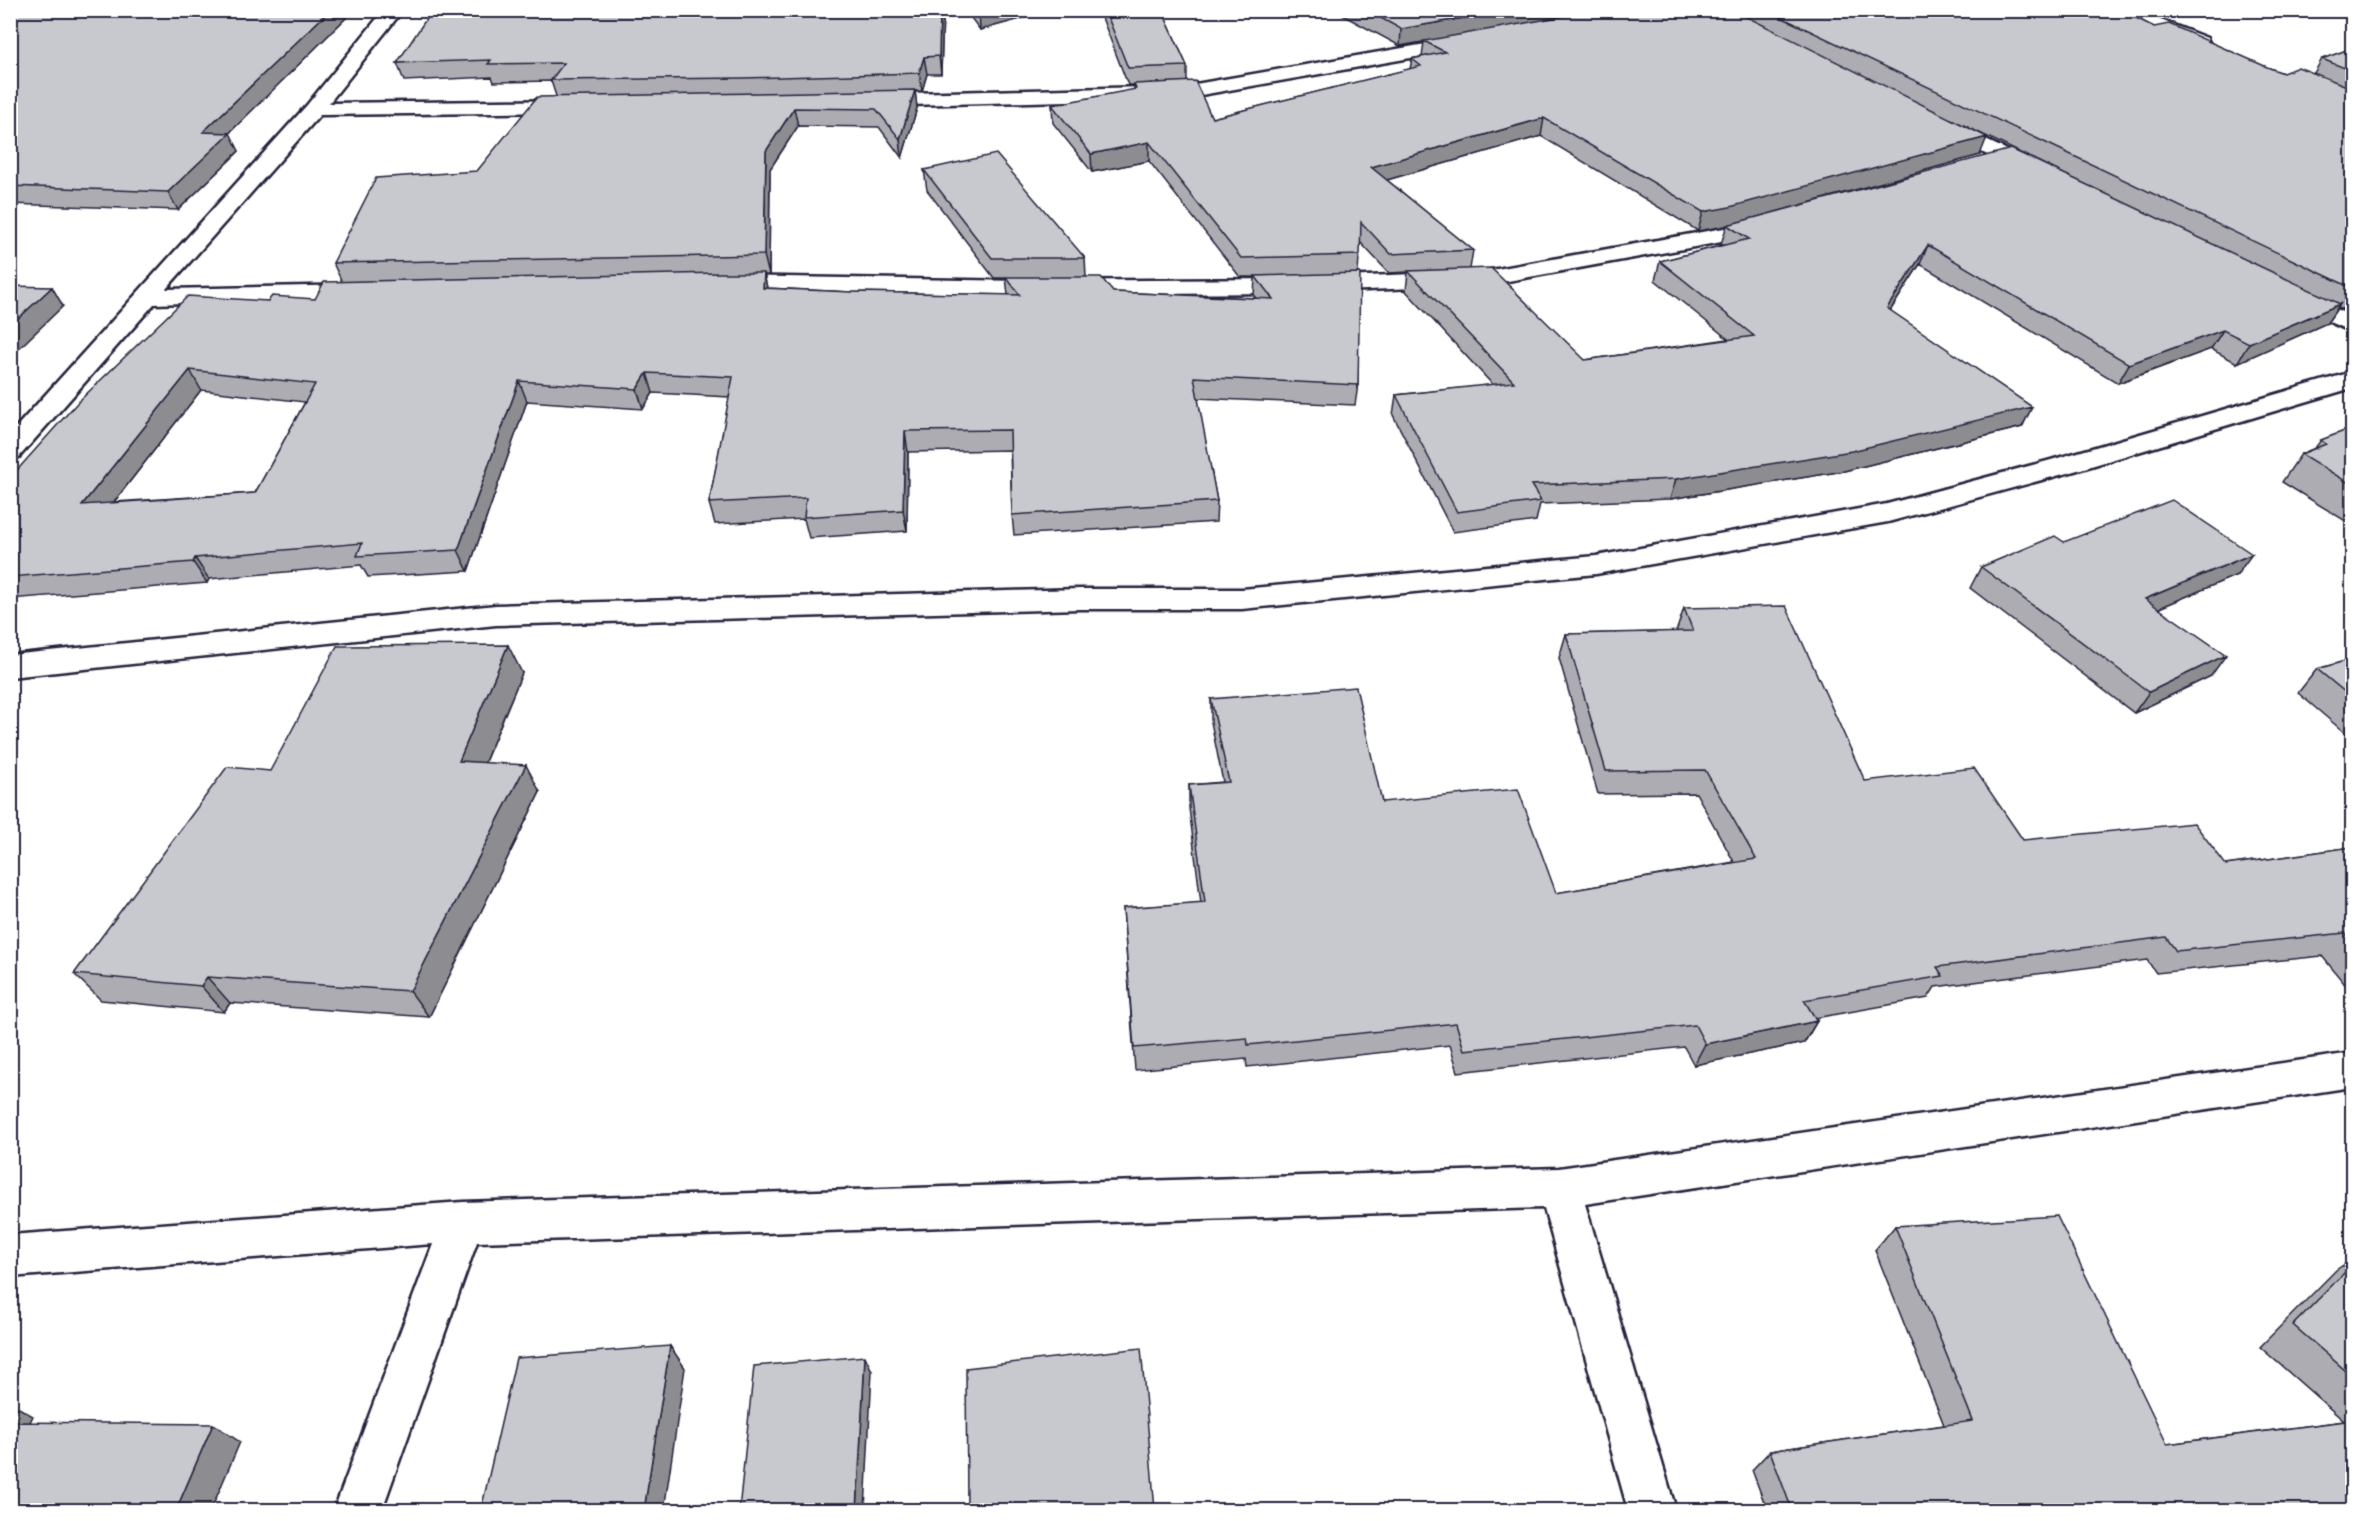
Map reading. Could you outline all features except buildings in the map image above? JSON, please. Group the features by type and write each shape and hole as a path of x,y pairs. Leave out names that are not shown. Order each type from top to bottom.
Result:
{"street":[{"path":"10,451 314,109 394,10"},
{"path":"2118,10 2217,49"},
{"path":"855,101 1184,92 1479,41"},
{"path":"314,109 595,105"},
{"path":"1921,115 2060,184"},
{"path":"1974,166 2007,157"},
{"path":"699,283 1023,288 1296,286 1486,278 1727,234 1794,215"},
{"path":"2269,286 2352,325"},
{"path":"147,297 387,291"},
{"path":"10,666 496,615 1080,599 1242,599 1596,565 1888,513 2061,466 2352,380"},
{"path":"10,1256 463,1221 1559,1188 2352,1070"},
{"path":"1559,1188 1652,1510"},
{"path":"358,1510 463,1221"}]}
